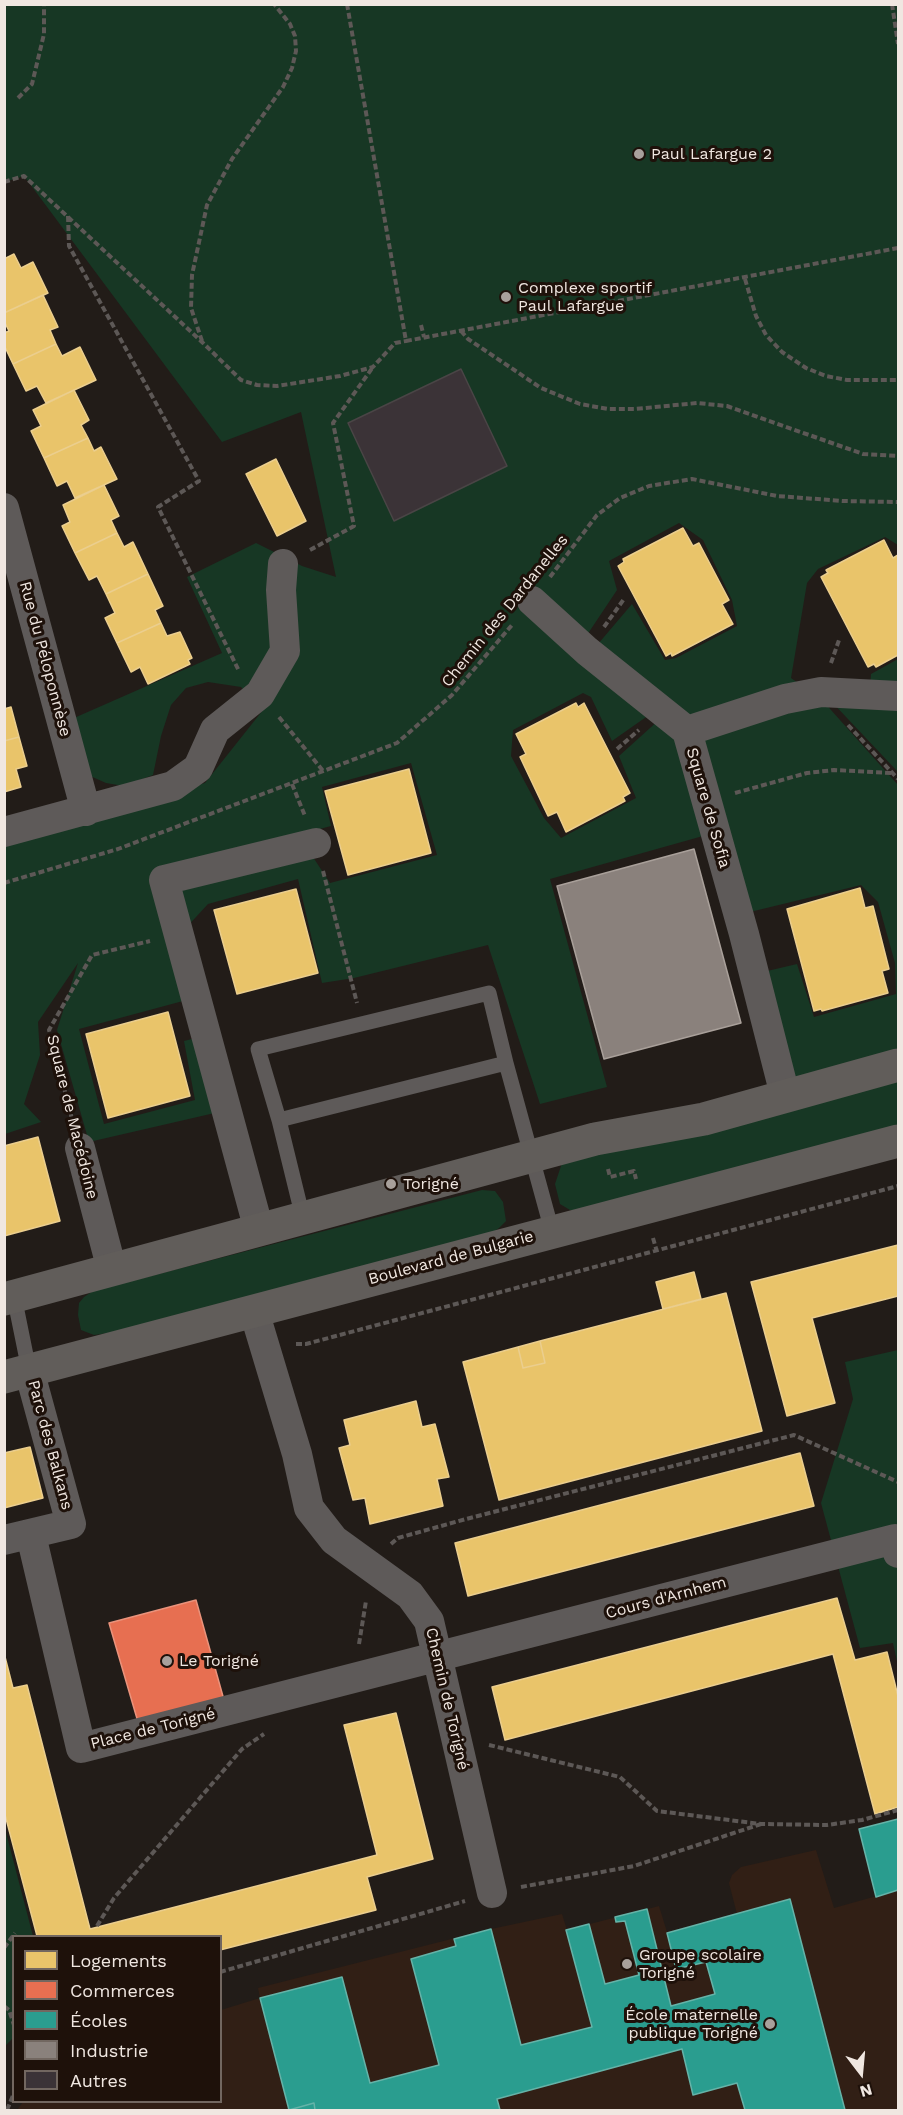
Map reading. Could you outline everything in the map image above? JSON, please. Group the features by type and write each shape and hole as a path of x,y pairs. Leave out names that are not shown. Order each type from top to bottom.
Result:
{"street":[{"name":"Rue du Péloponnèse","path":"4,508 86,811"},
{"path":"4,832 173,786 198,768 215,730 260,694 285,651 281,590 283,564"},
{"path":"532,601 587,651 687,731"},
{"name":"Square de Sofia","path":"785,1095 744,934 687,731 785,699 821,692 898,696"},
{"path":"259,1230 164,880 316,843"},
{"path":"9,1297 595,1139 704,1119 898,1065"},
{"name":"Boulevard de Bulgarie","path":"17,1374 898,1141"},
{"name":"Square de Macédoine","path":"80,1148 111,1270"},
{"name":"Chemin de Torigné","path":"254,1311 297,1454 309,1508 333,1540 410,1595 429,1621 492,1893"},
{"name":"Parc des Balkans","path":"17,1374 71,1524 18,1538"},
{"name":"Place de Torigné","path":"18,1538 81,1748 438,1658"},
{"name":"Cours d'Arnhem","path":"438,1658 897,1546"}],"lane":[{"path":"303,1218 279,1120 258,1049 489,993 552,1231"},
{"path":"279,1120 506,1063"},
{"path":"9,1297 17,1374"}],"path":[{"path":"18,98 32,84 44,34 44,4"},
{"path":"202,342 191,308 192,275 207,205 231,159 283,87 292,68 296,51 295,36 290,24 274,4"},
{"path":"347,4 406,341"},
{"path":"892,4 898,44"},
{"path":"4,182 24,176 241,380 257,385 277,386 340,376 373,367"},
{"path":"68,216 69,246 199,482 158,507 242,677 260,694 324,772"},
{"path":"283,564 354,526 333,423 373,367 395,343 745,279 898,248"},
{"path":"745,279 756,316 766,335 782,352 806,368 826,376 847,380 898,380"},
{"path":"421,325 424,337"},
{"path":"461,331 468,339 541,388 580,404 608,409 635,409 697,403 727,406 863,454 898,456"},
{"name":"Chemin des Dardanelles","path":"4,884 118,849 397,743 452,695 532,601 597,514 620,498 649,486 692,479 777,496 898,502"},
{"path":"821,692 898,779"},
{"path":"706,802 807,773 834,770 892,773"},
{"path":"292,784 316,843 350,983 363,1024"},
{"name":"Square de Macédoine","path":"80,1148 49,1030 92,955 180,934"},
{"path":"264,1345 306,1344 898,1186"},
{"path":"353,1679 365,1603 368,1565 398,1538 794,1435 898,1482"},
{"path":"97,1926 114,1898 242,1749 272,1730"},
{"path":"456,1738 528,1753 620,1777 657,1811 761,1824 827,1825 862,1820 898,1810"},
{"path":"4,2006 9,2010 12,2019"}],"shaded area":[{"name":"Groupe scolaire Torigné","path":"816,1850 834,1908 898,1890 898,2110 17,2110 22,2103 222,2103 222,2010 260,1998 258,1988 491,1929 562,1914 567,1930 659,1906 667,1932 737,1914 729,1883 732,1875 741,1867"}],"green space":[{"path":"5,5 898,5 898,545 885,537 818,569 807,583 791,678 823,701 898,785 898,1052 794,1079 763,972 797,964 814,1017 896,994 895,963 878,902 861,885 750,912 695,740 598,644 632,604 665,660 676,658 737,626 732,600 703,540 679,523 609,561 617,590 585,638 649,715 612,741 591,697 583,693 513,730 511,756 544,818 561,838 636,798 619,756 660,719 678,737 703,836 550,879 607,1087 540,1104 488,945 354,978 322,983 298,879 208,904 173,942 183,1001 79,1029 104,1124 195,1100 184,1041 200,1037 219,1112 89,1142 57,1030 78,963 38,1022 40,1055 24,1104 41,1122 5,1134 5,842 205,783 263,710 241,687 208,682 186,688 171,705 161,736 153,775 124,786 106,783 88,775 74,718 222,653 187,577 256,543 302,566 336,577 301,412 222,442 24,176 5,182","holes":["411,763 437,855 330,883 309,851 316,830 331,826 322,787"]},
{"path":"898,659 898,689 870,687 871,674"},
{"path":"830,700 898,701 898,772"},
{"path":"898,1078 898,1128 587,1210 570,1210 560,1204 555,1184 563,1160"},
{"path":"482,1190 495,1191 503,1202 506,1221 490,1234 116,1332 94,1335 81,1330 78,1315 79,1303 93,1291"},
{"path":"898,1350 898,1666 893,1643 860,1648 821,1503 853,1399 845,1362"},
{"path":"4,1825 33,1935 12,1935 12,2039 5,2046"}],"building: Logements":[{"path":"14,254 21,268 33,262 48,293 4,313 4,259"},
{"path":"43,295 58,327 50,330 56,344 13,364 4,345 4,333 9,331 4,321 4,313"},
{"path":"56,344 62,356 80,347 96,380 46,403 37,386 26,391 13,364"},
{"path":"74,390 89,420 81,425 88,438 44,458 31,431 41,426 33,410"},
{"path":"88,438 94,451 101,447 117,479 75,498 67,481 57,486 44,458"},
{"path":"276,459 306,521 277,536 246,474"},
{"path":"104,485 119,516 111,520 117,533 75,553 62,526 70,522 63,505"},
{"path":"683,528 693,546 699,543 729,600 722,604 733,624 672,656 671,653 666,656 618,566 624,562 623,559"},
{"path":"117,533 124,547 133,542 148,574 106,594 97,576 89,580 75,553"},
{"path":"884,540 893,558 898,555 898,655 876,667 874,664 868,667 821,577 828,573 826,570"},
{"path":"148,574 163,606 155,610 161,623 117,643 105,618 115,613 106,594"},
{"path":"161,623 167,636 180,632 192,658 188,660 190,664 148,684 140,667 131,672 117,643"},
{"path":"576,703 578,707 584,703 630,793 623,797 625,801 566,832 557,812 548,816 520,757 526,754 516,734"},
{"path":"11,707 19,737 4,741 4,709"},
{"path":"19,737 27,766 16,769 21,787 4,792 4,741"},
{"path":"409,769 431,853 348,875 325,791"},
{"path":"860,888 865,908 873,906 889,969 882,971 888,993 822,1011 821,1009 814,1011 787,909"},
{"path":"296,889 318,973 237,994 214,910"},
{"path":"168,1012 190,1096 108,1118 86,1034"},
{"path":"38,1137 60,1221 4,1236 4,1146"},
{"path":"898,1245 898,1296 812,1318 835,1403 787,1416 751,1282"},
{"path":"694,1272 701,1299 663,1309 656,1282"},
{"path":"726,1293 762,1431 499,1500 463,1362 518,1347 523,1368 545,1363 540,1341"},
{"path":"540,1341 545,1363 523,1368 518,1347"},
{"path":"416,1401 422,1427 435,1424 449,1477 437,1479 443,1506 370,1524 365,1498 353,1500 339,1448 350,1445 344,1420"},
{"path":"30,1447 43,1498 4,1508 4,1453"},
{"path":"800,1453 814,1506 468,1596 455,1543"},
{"path":"837,1598 855,1660 887,1652 898,1696 898,1807 875,1814 833,1654 505,1740 492,1687"},
{"path":"4,1653 13,1688 27,1685 90,1929 377,1855 344,1725 396,1713 433,1859 367,1877 376,1910 222,1949 222,1935 37,1935 4,1811"}],"building: Commerces":[{"name":"Le Torigné","path":"196,1600 224,1700 138,1722 109,1623"}],"building: Écoles":[{"path":"898,1819 898,1890 876,1897 859,1829"},
{"path":"790,1899 845,2110 745,2110 737,2083 693,2095 682,2049 497,2099 500,2110 315,2110 314,2103 289,2110 260,1998 342,1977 370,2083 439,2065 411,1959 456,1946 454,1939 491,1929 521,2045 592,2027 566,1930 589,1924 605,1984 639,1975 625,1921 616,1922 615,1917 647,1909 671,2006 715,1994 706,1962 676,1969 667,1933"},
{"path":"314,2103 315,2110 289,2110"}],"building: Industrie":[{"path":"694,849 741,1023 604,1059 557,886"}],"building: Autres":[{"path":"461,369 507,466 394,521 348,423"}],"place":[{"name":"Paul Lafargue 2","path":"639,154"},
{"name":"Complexe sportif Paul Lafargue","path":"506,297"},
{"name":"Torigné","path":"391,1184"},
{"name":"Le Torigné","path":"167,1661"},
{"name":"Groupe scolaire Torigné","path":"627,1964"},
{"name":"École maternelle publique Torigné","path":"770,2024"}]}
